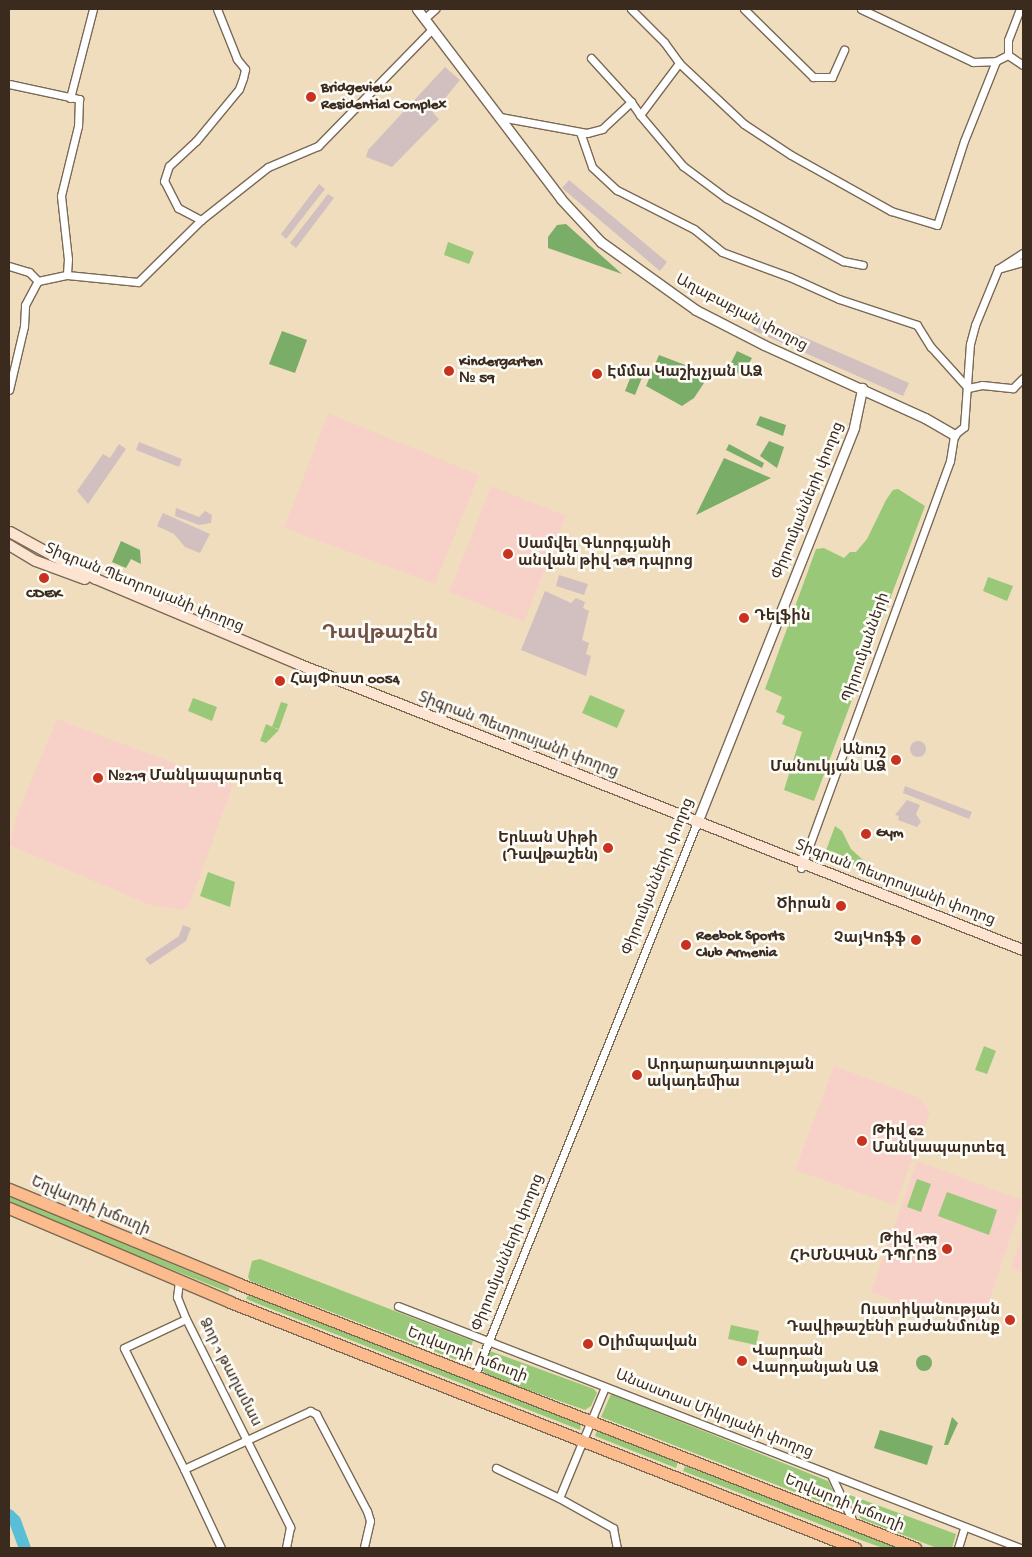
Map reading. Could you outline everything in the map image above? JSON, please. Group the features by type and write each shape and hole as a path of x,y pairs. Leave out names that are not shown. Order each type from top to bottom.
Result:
{"main road":[{"name":"Տիգրան Պետրոսյանի փողոց","path":"9,533 96,579 251,645 697,823 1023,956"},
{"name":"Տիգրան Պետրոսյանի փողոց","path":"9,545 36,561 112,589 393,708 697,823"},
{"name":"Տիգրան Պետրոսյանի փողոց","path":"802,866 1023,950"},
{"name":"Եղվարդի խճուղի","path":"9,1189 239,1284 591,1420 914,1548"},
{"path":"9,1208 230,1302 855,1548"},
{"path":"230,1302 239,1284"}],"street":[{"path":"70,98 93,9"},
{"path":"202,220 178,208 164,181 169,166 196,141 239,89 244,78 245,69 237,59 217,9"},
{"name":"Աղաբաբյան փողոց","path":"417,9 561,199 596,237 664,289 764,345 862,388 954,435"},
{"path":"424,18 435,9"},
{"path":"631,9 664,42 679,63 744,124 791,155 891,211 937,225 964,141 996,61"},
{"path":"744,9 813,77 832,77 844,50"},
{"path":"862,9 972,62 996,61 1008,56"},
{"path":"1008,56 1008,40 1020,9"},
{"path":"9,390 15,366 24,305 38,281 67,275 138,282 202,220 268,167 318,146 432,29"},
{"path":"1008,56 1023,65"},
{"path":"591,58 631,102 683,166 726,198 848,263 864,266"},
{"path":"640,114 679,63"},
{"path":"9,84 79,99 81,105 62,196 68,259 67,275"},
{"path":"500,117 580,132 602,129 631,102"},
{"path":"580,132 592,167 616,190 694,229 722,252 790,276 839,299 917,324 931,347 968,388"},
{"path":"954,435 964,427 970,344 998,269 1023,253"},
{"path":"998,269 1023,262"},
{"path":"9,266 29,272 38,281"},
{"path":"968,388 982,385 1013,388 1023,378"},
{"name":"Փիրումյանների փողոց","path":"475,1375 854,428 862,388"},
{"name":"Պիրումյանների","path":"802,866 950,462 954,435"},
{"name":"Ձոր 1 թաղամաս","path":"179,1281 177,1297 186,1319 290,1527 286,1548"},
{"name":"Անաստաս Միկոյանի փողոց","path":"398,1306 832,1477 1020,1548"},
{"name":"Ձոր 1 թաղամաս","path":"186,1319 124,1348 221,1548"},
{"path":"560,1498 605,1387"},
{"name":"Ձոր 1 թաղամաս","path":"184,1469 310,1412 316,1414 367,1511 370,1522 364,1548"},
{"path":"496,1468 560,1498 613,1528 617,1548"},
{"path":"832,1477 854,1524"},
{"path":"958,1548 964,1528"}],"shaded area":[{"path":"445,67 460,80 433,113 439,119 392,167 366,157 368,150"},
{"path":"569,180 667,262 660,271 562,188"},
{"path":"319,184 325,189 286,239 281,234"},
{"path":"328,194 334,198 296,248 290,243"},
{"path":"758,317 909,383 903,396 753,330"},
{"path":"328,413 479,475 435,584 284,528"},
{"path":"139,442 182,459 179,467 136,450"},
{"path":"119,444 126,449 88,504 77,491 103,454 110,458"},
{"name":"Սամվել Գևորգյանի անվան թիվ 189 դպրոց","path":"491,486 566,516 524,622 449,592"},
{"path":"176,508 199,517 205,511 212,515 211,523 199,525 175,516"},
{"path":"163,513 210,534 200,553 185,547 174,534 157,526"},
{"path":"559,575 588,584 584,595 556,586"},
{"path":"545,591 571,603 576,598 585,602 583,608 589,611 582,640 589,643 586,654 591,656 586,676 521,650"},
{"path":"57,719 233,785 190,903 183,910 150,905 9,845 19,809"},
{"path":"915,741 921,741 926,746 924,755 915,757 910,752 910,746"},
{"path":"905,786 972,812 969,819 903,793"},
{"path":"907,800 920,805 916,814 921,822 917,827 898,820 899,816 895,815"},
{"path":"183,925 191,928 186,941 150,965 145,959 179,936"},
{"name":"Թիվ 62 Մանկապարտեզ","path":"834,1066 920,1098 930,1112 895,1205 795,1170"},
{"name":"Թիվ 199 ՀԻՄՆԱԿԱՆ ԴՊՐՈՑ","path":"917,1161 1023,1200 979,1331 871,1292"},
{"path":"1023,1231 1023,1273 1011,1268"}],"green space":[{"path":"566,224 622,274 548,248 548,237 557,225"},
{"path":"448,242 474,252 469,264 444,255"},
{"path":"282,331 307,340 295,373 269,364"},
{"path":"737,351 752,358 742,375 728,369"},
{"path":"659,355 696,369 704,383 694,398 682,406 646,386"},
{"path":"635,366 645,370 635,395 625,391"},
{"path":"760,416 786,425 783,436 756,425"},
{"path":"769,441 784,447 777,468 760,456"},
{"path":"729,444 764,463 762,468 726,450"},
{"path":"724,458 771,478 696,515"},
{"path":"898,489 925,506 814,801 784,790 802,732 782,724 785,716 776,712 782,697 765,689 816,549 824,548 844,558 850,552 856,552 867,539 886,500 893,490"},
{"path":"121,541 140,550 141,564 131,559 126,568 112,562"},
{"path":"988,577 1013,586 1007,601 983,591"},
{"path":"590,695 625,710 617,728 582,713"},
{"path":"193,698 217,707 212,721 188,711"},
{"path":"281,702 288,704 279,729 272,727"},
{"path":"266,724 279,730 266,743 260,741"},
{"path":"835,826 842,831 851,849 873,869 871,875 860,873 856,866 835,855 833,860 824,856"},
{"path":"208,872 235,882 230,907 200,896"},
{"path":"984,1046 996,1051 987,1074 975,1070"},
{"path":"917,1179 931,1184 921,1212 907,1207"},
{"path":"947,1192 997,1210 989,1235 938,1216"},
{"path":"9,1196 230,1288 228,1292 50,1221 9,1202"},
{"path":"260,1259 473,1341 466,1360 462,1362 250,1281 248,1277 252,1261"},
{"path":"248,1295 532,1405 581,1425 580,1430 246,1299"},
{"path":"731,1325 759,1331 756,1345 728,1339"},
{"path":"490,1351 594,1389 597,1393 591,1406 585,1410 486,1375 483,1370"},
{"path":"921,1355 927,1355 932,1360 930,1369 921,1371 916,1366 916,1360"},
{"path":"611,1394 828,1481 844,1511 601,1417"},
{"path":"952,1417 958,1423 948,1445 944,1445"},
{"path":"880,1430 933,1446 927,1465 874,1448"},
{"path":"597,1431 678,1462 676,1468 595,1436"},
{"path":"685,1466 898,1548 883,1548 866,1542 683,1471"},
{"path":"847,1494 956,1534 952,1548 937,1548 861,1519"}],"waterway":[{"path":"9,1515 15,1521 25,1548"}],"place":[{"name":"Bridgeview Residential Complex","path":"311,97"},
{"name":"Kindergarten № 59","path":"449,371"},
{"name":"Էմմա Կաշխչյան ԱՁ","path":"597,374"},
{"name":"Սամվել Գևորգյանի անվան թիվ 189 դպրոց","path":"508,554"},
{"name":"CDEK","path":"44,578"},
{"name":"Դելֆին","path":"744,618"},
{"name":"ՀայՓոստ 0054","path":"280,681"},
{"name":"Անուշ Մանուկյան ԱՁ","path":"896,760"},
{"name":"№219 Մանկապարտեզ","path":"98,778"},
{"name":"Gym","path":"866,834"},
{"name":"Երևան Սիթի (Դավթաշեն)","path":"608,848"},
{"name":"Ծիրան","path":"841,906"},
{"name":"ՉայԿոֆֆ","path":"916,940"},
{"name":"Reebok Sports Club Armenia","path":"686,945"},
{"name":"Արդարադատության ակադեմիա","path":"637,1075"},
{"name":"Թիվ 62 Մանկապարտեզ","path":"862,1141"},
{"name":"Թիվ 199 ՀԻՄՆԱԿԱՆ ԴՊՐՈՑ","path":"947,1249"},
{"name":"Ուստիկանության Դավիթաշենի բաժանմունք","path":"1010,1320"},
{"name":"Օլիմպավան","path":"588,1344"},
{"name":"Վարդան Վարդանյան ԱՁ","path":"742,1361"}],"district":[{"name":"Դավթաշեն","path":"380,634"}]}
